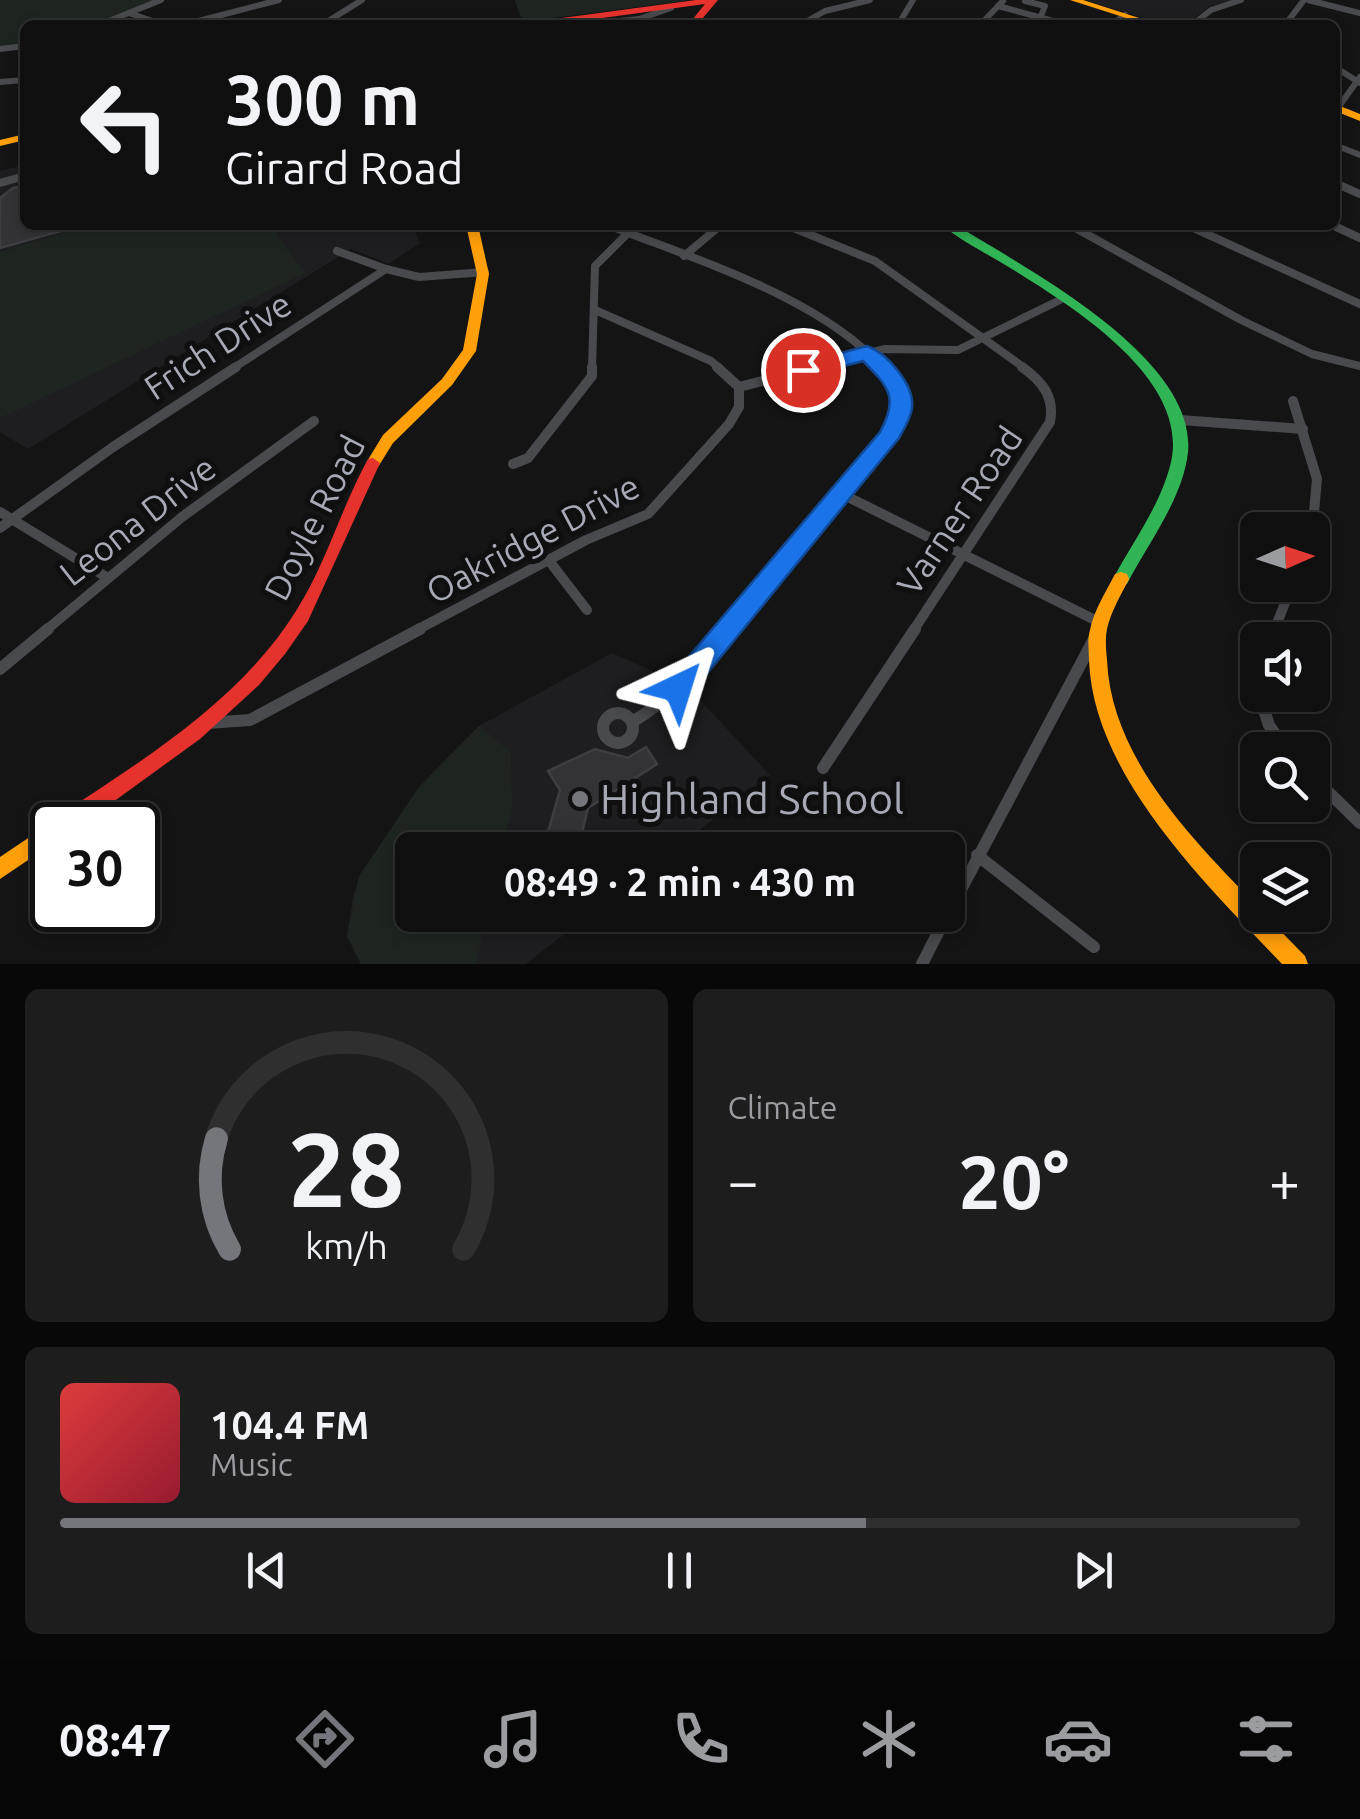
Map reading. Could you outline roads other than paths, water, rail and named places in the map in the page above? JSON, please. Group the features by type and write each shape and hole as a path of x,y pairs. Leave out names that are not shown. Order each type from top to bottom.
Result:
{"main road":[{"path":"573,20 714,0"},
{"path":"696,20 714,0"},
{"path":"1074,0 1118,20"},
{"name":"Doyle Road","path":"94,802 206,723 269,659 298,622 322,580 377,456 406,418 466,356 485,272 474,230"},
{"path":"955,230 1128,346 1158,379 1180,420 1180,467 1099,628 1102,689 1112,722 1150,796 1297,964"},
{"path":"0,869 30,848"}],"street":[{"path":"112,20 160,0"},
{"path":"202,20 278,0"},
{"path":"330,20 362,0"},
{"path":"809,20 825,11 870,0"},
{"path":"1025,0 1046,6 1040,16"},
{"path":"1198,20 1210,10 1240,0"},
{"path":"1288,20 1306,0 1360,13"},
{"path":"1001,3 1052,20"},
{"path":"630,20 661,14 670,8"},
{"path":"129,13 149,20"},
{"path":"1340,105 1359,81"},
{"path":"620,230 804,308 867,353 891,376 902,412 888,438 685,682 659,706 632,722"},
{"path":"684,256 715,230"},
{"name":"Varner Road","path":"798,230 876,261 985,339 1051,397 1052,419 823,768"},
{"path":"1078,230 1165,283 1216,308 1334,362 1360,366"},
{"path":"1199,230 1360,304"},
{"path":"513,464 528,458 587,387 593,364 598,260 628,233"},
{"path":"338,251 418,278 485,272"},
{"name":"Frich Drive","path":"0,528 113,447 386,269"},
{"path":"595,310 710,361 739,387 867,353 899,348 958,350 1060,300"},
{"name":"Oakridge Drive","path":"206,723 250,720 586,540 648,514 735,416 739,387"},
{"path":"1294,401 1317,479 1314,512"},
{"path":"1180,420 1303,429"},
{"name":"Leona Drive","path":"0,668 108,578 314,421"},
{"path":"842,494 1099,628 965,878"},
{"path":"0,512 108,578"},
{"path":"550,562 587,610"},
{"path":"1330,793 1360,822"},
{"path":"977,854 1094,947"},
{"path":"922,964 938,932"}],"place":[{"name":"Highland School","path":"580,799"}]}
